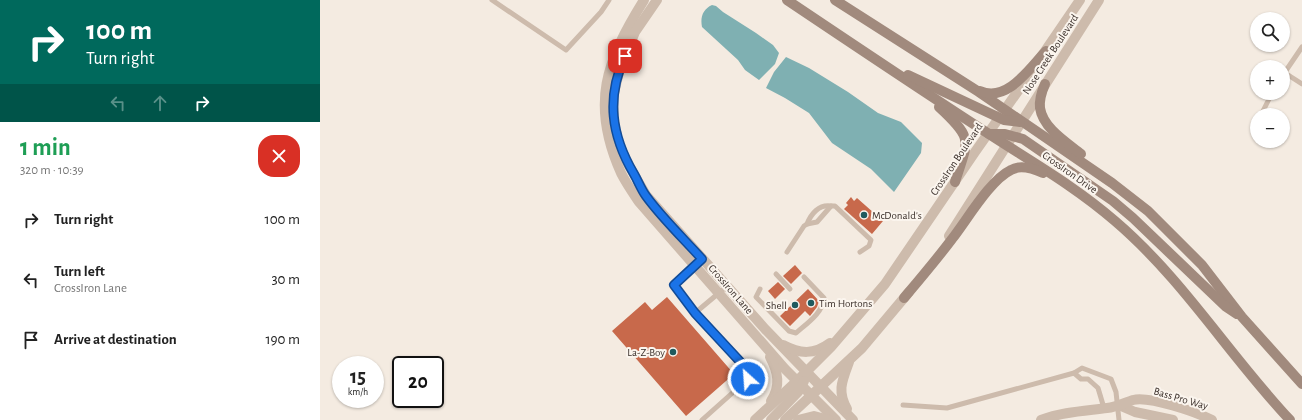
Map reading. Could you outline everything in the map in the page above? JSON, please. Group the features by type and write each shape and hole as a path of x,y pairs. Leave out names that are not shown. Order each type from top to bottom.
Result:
{"main road":[{"name":"CrossIron Drive","path":"787,0 988,134 1065,183 1115,221 1179,284 1257,384 1290,420"},
{"path":"835,0 971,86 990,94 1009,88 1046,51"},
{"path":"866,52 903,72 1002,114 1015,122 1022,122"},
{"path":"907,80 950,117 964,135 966,140 966,150 955,182"},
{"path":"1044,84 1040,109 1048,126 1063,140 1152,208 1196,253 1202,265"},
{"path":"971,86 1002,114"},
{"name":"CrossIron Drive","path":"1022,122 1112,183 1148,211 1202,265 1242,317 1302,384"},
{"path":"988,134 1023,138 1113,201 1225,306 1242,317"},
{"path":"904,298 937,259 989,190 1004,174 1016,168 1028,168 1065,183"}],"street":[{"path":"640,16 644,0"},
{"path":"640,16 656,0"},
{"name":"Nose Creek Boulevard","path":"1002,114 1080,0"},
{"name":"Nose Creek Boulevard","path":"1022,122 1044,84 1099,0"},
{"name":"CrossIron Lane","path":"640,16 620,68 613,97 614,122 619,145 646,195 698,263 723,290 776,340 821,387"},
{"name":"CrossIron Boulevard","path":"806,372 844,333 885,284 1002,114"},
{"path":"785,420 812,396 881,327 941,248 1022,122"},
{"name":"CrossIron Lane","path":"723,290 765,346 800,384"},
{"path":"776,340 791,349 800,352 808,352 821,348 844,333"},
{"path":"765,346 777,374 778,384 774,397 765,411"},
{"path":"850,359 842,381 841,390 842,399 853,420"},
{"path":"771,420 800,384 806,372"},
{"path":"800,384 836,420"},
{"path":"755,420 800,384"},
{"path":"821,387 853,420"},
{"name":"Bass Pro Way","path":"1041,420 1066,413 1119,406 1134,400 1187,410 1212,420"},
{"name":"Bass Pro Way","path":"1119,406 1135,412 1173,420"},
{"path":"798,420 814,416 829,420"}],"lane":[{"path":"492,0 566,50 609,0"},
{"path":"1290,65 1302,47"},
{"path":"1290,77 1302,84"},
{"path":"787,252 816,210 822,206 835,206 871,240 869,246 860,252"},
{"path":"807,224 817,222 831,206"},
{"path":"698,263 674,285 695,313 749,373 748,379 702,420"},
{"path":"776,274 790,289"},
{"path":"760,289 756,297 789,331 796,333 821,310 824,302 824,298 804,277"},
{"path":"695,313 723,290"},
{"path":"903,405 947,408 1074,373 1082,368 1111,379 1119,406 1119,420"},
{"path":"1074,373 1081,379 1088,379 1098,388 1104,408"}],"water":[{"path":"712,5 716,6 773,45 779,53 775,64 759,80 745,70 738,60 702,27 701,20 704,11"},
{"path":"786,57 809,68 848,92 878,113 901,122 922,143 921,153 894,192 871,169 832,143 809,113 766,88 774,72"}],"building":[{"name":"McDonald's","path":"851,197 854,201 857,198 883,221 872,234 844,209 848,205 846,203"},
{"path":"795,265 802,273 791,284 783,276"},
{"path":"778,282 785,289 775,299 768,291"},
{"path":"808,289 819,301 817,307 810,316 805,311 790,326 780,316"},
{"name":"La-Z-Boy","path":"667,297 734,374 686,416 612,331 645,302 652,310"}],"place":[{"name":"McDonald's","path":"864,215"},
{"name":"Tim Hortons","path":"811,303"},
{"name":"Shell","path":"795,305"},
{"name":"La-Z-Boy","path":"673,352"}],"route":[{"path":"625,56 620,68 613,97 614,122 619,145 646,195 702,259 674,285 695,313 746,368 749,373 748,379"}]}
